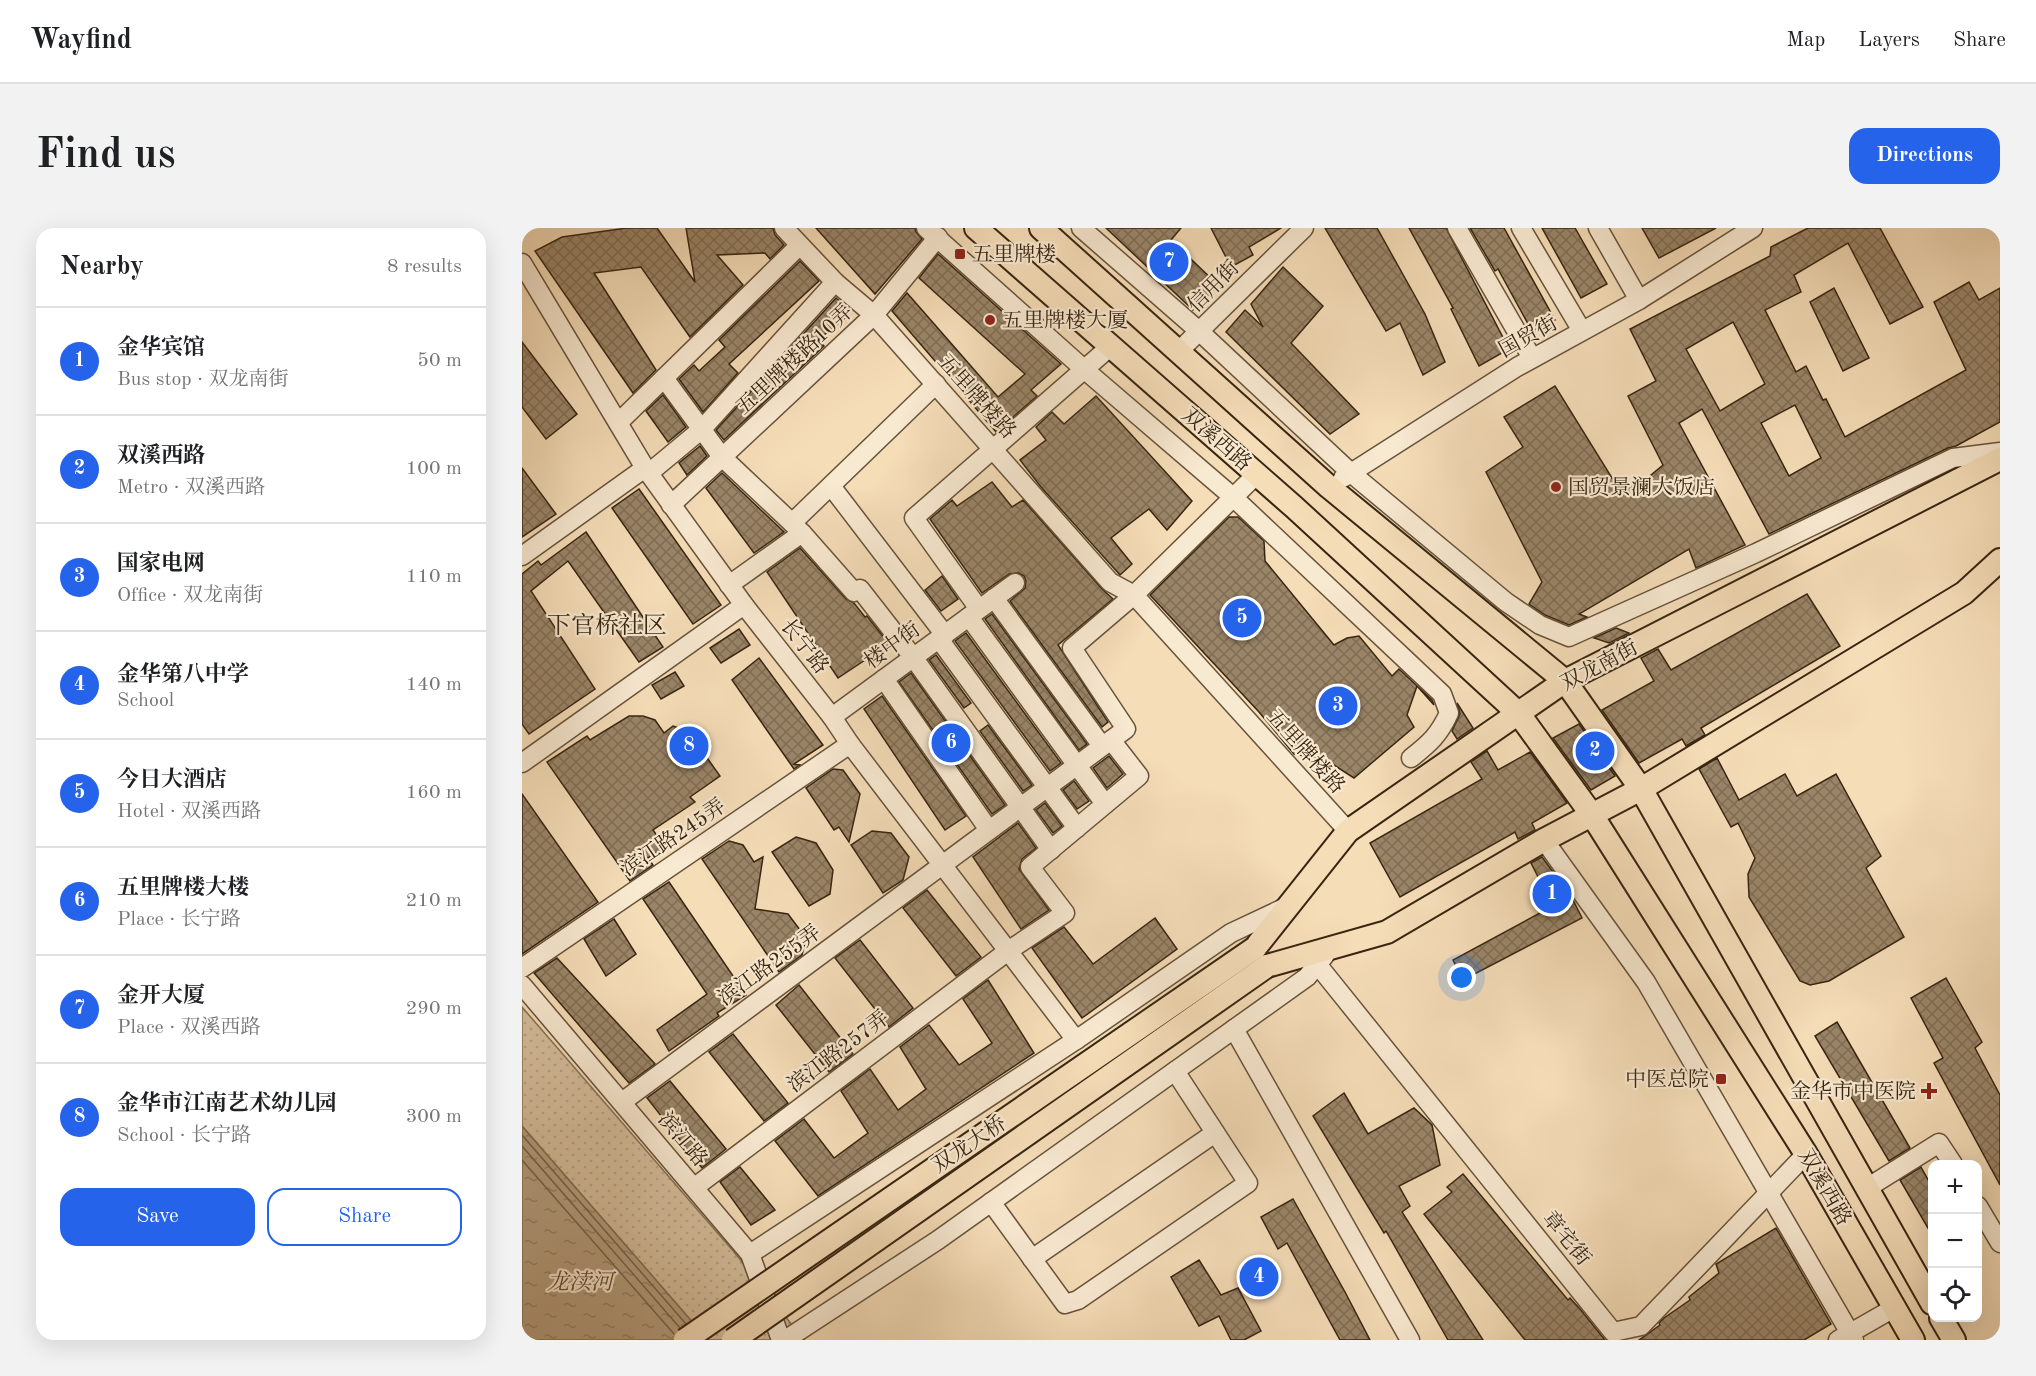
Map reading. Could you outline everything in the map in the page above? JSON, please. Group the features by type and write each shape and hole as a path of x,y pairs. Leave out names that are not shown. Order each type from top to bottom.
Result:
{"main road":[{"name":"双溪西路","path":"976,228 1257,474 1519,714 1592,815 1806,1154 1912,1340"},
{"name":"双溪西路","path":"1041,228 1329,487 1564,681 1641,789 1928,1296"},
{"name":"双龙南街","path":"1261,957 1291,904 1348,831 1564,681 2000,459"},
{"path":"1261,957 1334,945 1387,932 1544,840 1641,789 1964,593 2000,560"},
{"name":"双龙大桥","path":"685,1340 1261,957"},
{"name":"双龙大桥","path":"733,1340 1261,957"},
{"path":"1944,1322 1954,1340"}],"street":[{"name":"五里牌楼路","path":"784,228 835,282 874,315 1110,582 1134,595 1348,831"},
{"path":"1082,228 1199,331 1351,472 1506,602 1540,625 1569,637 1756,553 1953,458 2000,452"},
{"name":"信用街","path":"1178,352 1304,228"},
{"path":"1457,228 1532,358"},
{"path":"1521,228 1582,331"},
{"path":"1598,228 1639,300"},
{"name":"国贸街","path":"1329,487 1532,358 1639,300 1753,228"},
{"path":"932,233 1085,370 1233,497 1442,694 1449,713 1442,729 1433,741 1411,758"},
{"name":"五里牌楼路10弄","path":"671,505 874,315 932,233"},
{"path":"618,423 799,246"},
{"name":"长宁路","path":"522,263 618,423 671,505 744,605 832,717 850,744 1076,1040"},
{"path":"522,556 702,429 835,282"},
{"path":"1105,804 1076,766 914,518 1112,346"},
{"path":"663,378 722,457 797,528 854,592 860,589 913,657 1051,850 1139,776 1107,743 994,598"},
{"path":"729,585 797,528 831,486 936,384"},
{"path":"1107,743 1126,729 1072,648 1134,595 1257,474"},
{"path":"831,486 942,637 1077,828"},
{"name":"楼中街","path":"832,717 1015,583"},
{"path":"522,763 744,605"},
{"path":"884,679 988,830"},
{"name":"滨江路255弄","path":"622,1102 1107,743"},
{"name":"滨江路245弄","path":"522,968 850,744"},
{"path":"1544,840 1646,982 1769,1193 1847,1338 1894,1308"},
{"name":"滨江路257弄","path":"694,1187 1008,951 1065,913 1030,867 1051,850"},
{"path":"750,1254 1076,1040 1232,933 1291,904"},
{"path":"783,1340 938,1240 1234,1029 1306,977 1334,945"},
{"name":"章宅街","path":"1317,964 1613,1332 1641,1326 1806,1154"},
{"name":"滨江路","path":"522,985 750,1254 783,1340"},
{"path":"1234,1029 1410,1340"},
{"path":"991,1202 1065,1304 1078,1300 1248,1184 1175,1071"},
{"path":"1032,1258 1215,1133"},
{"path":"1867,1188 1940,1143 1951,1160"},
{"path":"1982,1214 2000,1243"}],"shaded area":[{"path":"522,1007 734,1252 804,1340 708,1340 522,1126"}],"water":[{"name":"龙渎河","path":"522,1126 708,1340 522,1340"}],"building":[{"path":"627,228 657,228 695,282 686,228 773,228 775,235 784,245 770,259 765,253 717,255 743,285 690,337 641,267 594,273 656,370 633,393 535,251 562,237"},
{"path":"816,228 915,228 922,239 875,294"},
{"path":"1106,228 1181,228 1171,240 1218,285 1193,310"},
{"path":"1211,228 1281,228 1249,247 1253,255 1231,267"},
{"path":"1325,228 1377,228 1425,314 1445,362 1423,375 1400,323 1386,331"},
{"path":"1409,228 1446,228 1509,349 1479,366 1451,309 1453,308"},
{"path":"1470,228 1504,228 1555,320 1533,333 1498,269 1495,271"},
{"path":"1542,228 1575,228 1607,284 1581,298"},
{"path":"1642,228 1716,228 1659,258"},
{"path":"1808,228 1880,228 1923,307 1890,324 1848,243 1794,275 1801,292 1765,310 1796,372 1806,366 1845,437 1966,370 1934,302 1969,282 1979,300 2000,288 2000,422 1956,446 1769,534 1702,409 1679,423 1745,545 1696,568 1689,549 1579,614 1587,617 1569,625 1545,615 1529,604 1542,582 1486,472 1523,447 1504,417 1555,386 1620,491 1632,483 1634,489 1663,465 1628,396 1656,381 1630,329 1770,256 1771,247","holes":["1733,322 1765,384 1720,411 1686,349","1795,405 1821,458 1789,476 1761,423"]},
{"path":"938,254 1061,364 1031,390 1037,396 996,432 892,311 907,293 998,397 1025,374 919,278"},
{"path":"800,261 819,281 729,364 738,373 703,412 679,379 694,365 699,371 725,347 719,340"},
{"path":"1283,267 1323,306 1291,343 1359,414 1330,434 1226,332 1245,310 1263,327 1251,304"},
{"path":"1834,288 1869,358 1843,371 1810,302"},
{"path":"836,298 848,308 846,317 818,340 824,346 724,440 716,430"},
{"path":"522,342 577,414 546,439 522,407"},
{"path":"663,395 686,427 668,442 646,411"},
{"path":"1096,396 1192,501 1167,530 1149,509 1111,538 1132,564 1120,575 1041,487 1020,460 1046,440 1036,427 1052,412 1064,424"},
{"path":"700,446 707,456 687,475 679,463"},
{"path":"522,468 556,514 522,537"},
{"path":"722,473 784,532 754,553 706,488"},
{"path":"992,482 1012,507 1023,500 1113,599 1058,645 1108,722 1102,727 1010,601 1025,588 1024,576 1019,573 1009,574 982,593 930,519 952,500 957,506"},
{"path":"639,489 721,605 693,624 612,508"},
{"path":"1229,517 1238,517 1264,541 1265,561 1334,645 1347,638 1359,636 1392,676 1399,669 1432,700 1434,705 1417,686 1407,715 1414,727 1354,778 1326,760 1294,754 1259,712 1150,595"},
{"path":"586,532 663,647 639,662 568,561 531,591 595,689 529,734 522,724 522,574 538,561 541,565"},
{"path":"800,548 846,599 854,603 865,617 867,616 889,644 838,678 767,572"},
{"path":"942,576 958,599 941,611 925,590"},
{"path":"1807,594 1840,646 1701,728 1705,735 1686,746 1682,739 1639,763 1602,710 1654,681 1641,658 1658,649 1671,670"},
{"path":"992,614 1087,744 1079,750 985,619"},
{"path":"1616,628 1629,633 1609,643 1594,638"},
{"path":"739,629 750,645 721,663 710,648"},
{"path":"966,633 1061,763 1050,771 955,641"},
{"path":"936,655 971,703 964,708 929,660"},
{"path":"759,658 823,745 794,764 800,765 794,769 732,680"},
{"path":"675,672 684,686 661,699 652,685"},
{"path":"911,673 1005,805 992,814 899,682"},
{"path":"882,696 966,816 945,830 864,709"},
{"path":"1457,703 1473,728 1457,739 1452,731 1460,714"},
{"path":"629,716 643,716 655,720 664,733 673,726 688,731 720,776 690,797 695,802 653,830 665,847 648,858 653,865 630,881 547,762 587,736 590,740"},
{"path":"1579,724 1615,776 1591,790 1553,738"},
{"path":"988,725 1032,785 1023,791 980,731"},
{"path":"1487,751 1498,770 1530,752 1567,803 1532,823 1535,830 1518,839 1515,832 1400,897 1370,843 1482,779 1471,762"},
{"path":"1109,756 1123,774 1107,788 1093,768"},
{"path":"1717,758 1739,800 1785,774 1797,796 1836,774 1881,856 1866,868 1904,937 1829,981 1810,985 1800,981 1749,897 1748,874 1755,858 1738,823 1731,827 1699,769"},
{"path":"833,769 843,770 860,794 849,842 839,827 834,830 806,788"},
{"path":"1074,781 1089,801 1077,809 1063,790"},
{"path":"522,794 598,902 522,954"},
{"path":"1045,803 1062,826 1053,833 1036,810"},
{"path":"1018,823 1036,848 1022,859 1019,869 1049,910 1021,929 973,857"},
{"path":"872,831 891,833 909,857 903,880 883,893 851,845"},
{"path":"796,837 816,843 833,870 830,894 809,906 772,852"},
{"path":"729,841 743,845 754,862 763,857 755,909 788,914 806,938 802,955 779,972 702,859"},
{"path":"1542,857 1572,898 1582,918 1463,980 1453,960 1553,906 1531,863"},
{"path":"669,882 746,995 717,1013 719,1016 669,1051 657,1030 707,994 643,899"},
{"path":"927,890 981,957 956,976 903,908"},
{"path":"1155,918 1177,949 1082,1018 1032,948 1064,927 1093,964"},
{"path":"614,919 636,954 606,976 584,939"},
{"path":"860,940 913,1008 889,1027 835,958"},
{"path":"557,958 655,1064 629,1083 534,973"},
{"path":"1946,978 1982,1042 1975,1048 2000,1095 2000,1185 1934,1063 1943,1058 1911,998"},
{"path":"988,980 1034,1053 818,1196 775,1141 804,1119 834,1158 868,1133 841,1091 870,1069 898,1110 926,1089 900,1047 929,1025 959,1065 992,1043 963,999"},
{"path":"799,985 853,1054 829,1072 776,1005"},
{"path":"1837,1022 1910,1148 1889,1161 1815,1036"},
{"path":"733,1034 788,1103 764,1121 709,1052"},
{"path":"670,1081 726,1149 702,1168 647,1098"},
{"path":"1344,1093 1368,1134 1414,1108 1432,1125 1440,1165 1399,1186 1410,1206 1402,1212 1483,1340 1448,1340 1386,1231 1384,1233 1313,1116"},
{"path":"740,1167 775,1210 751,1225 720,1182"},
{"path":"1921,1167 1928,1180 1928,1228 1900,1180"},
{"path":"1463,1174 1568,1300 1570,1298 1605,1340 1525,1340 1424,1214 1452,1192 1447,1187"},
{"path":"1293,1199 1370,1340 1340,1340 1287,1243 1278,1249 1261,1217"},
{"path":"1776,1228 1831,1324 1804,1340 1639,1340 1660,1325 1659,1323 1664,1318 1690,1300 1689,1297 1719,1273 1716,1264"},
{"path":"1199,1260 1221,1295 1238,1288 1261,1331 1244,1340 1231,1340 1219,1316 1199,1326 1171,1277"}],"place":[{"name":"五里牌楼","path":"960,254"},
{"name":"金开大厦","path":"1169,262"},
{"name":"五里牌楼大厦","path":"990,320"},
{"name":"国贸景澜大饭店","path":"1556,487"},
{"name":"今日大酒店","path":"1242,618"},
{"name":"国家电网","path":"1338,706"},
{"name":"五里牌楼大楼","path":"951,743"},
{"name":"金华市江南艺术幼儿园","path":"689,746"},
{"name":"双溪西路","path":"1595,751"},
{"name":"金华宾馆","path":"1552,894"},
{"name":"中医总院","path":"1721,1079"},
{"name":"金华市中医院","path":"1929,1091"},
{"name":"金华第八中学","path":"1259,1277"}],"district":[{"name":"下官桥社区","path":"607,625"}]}
